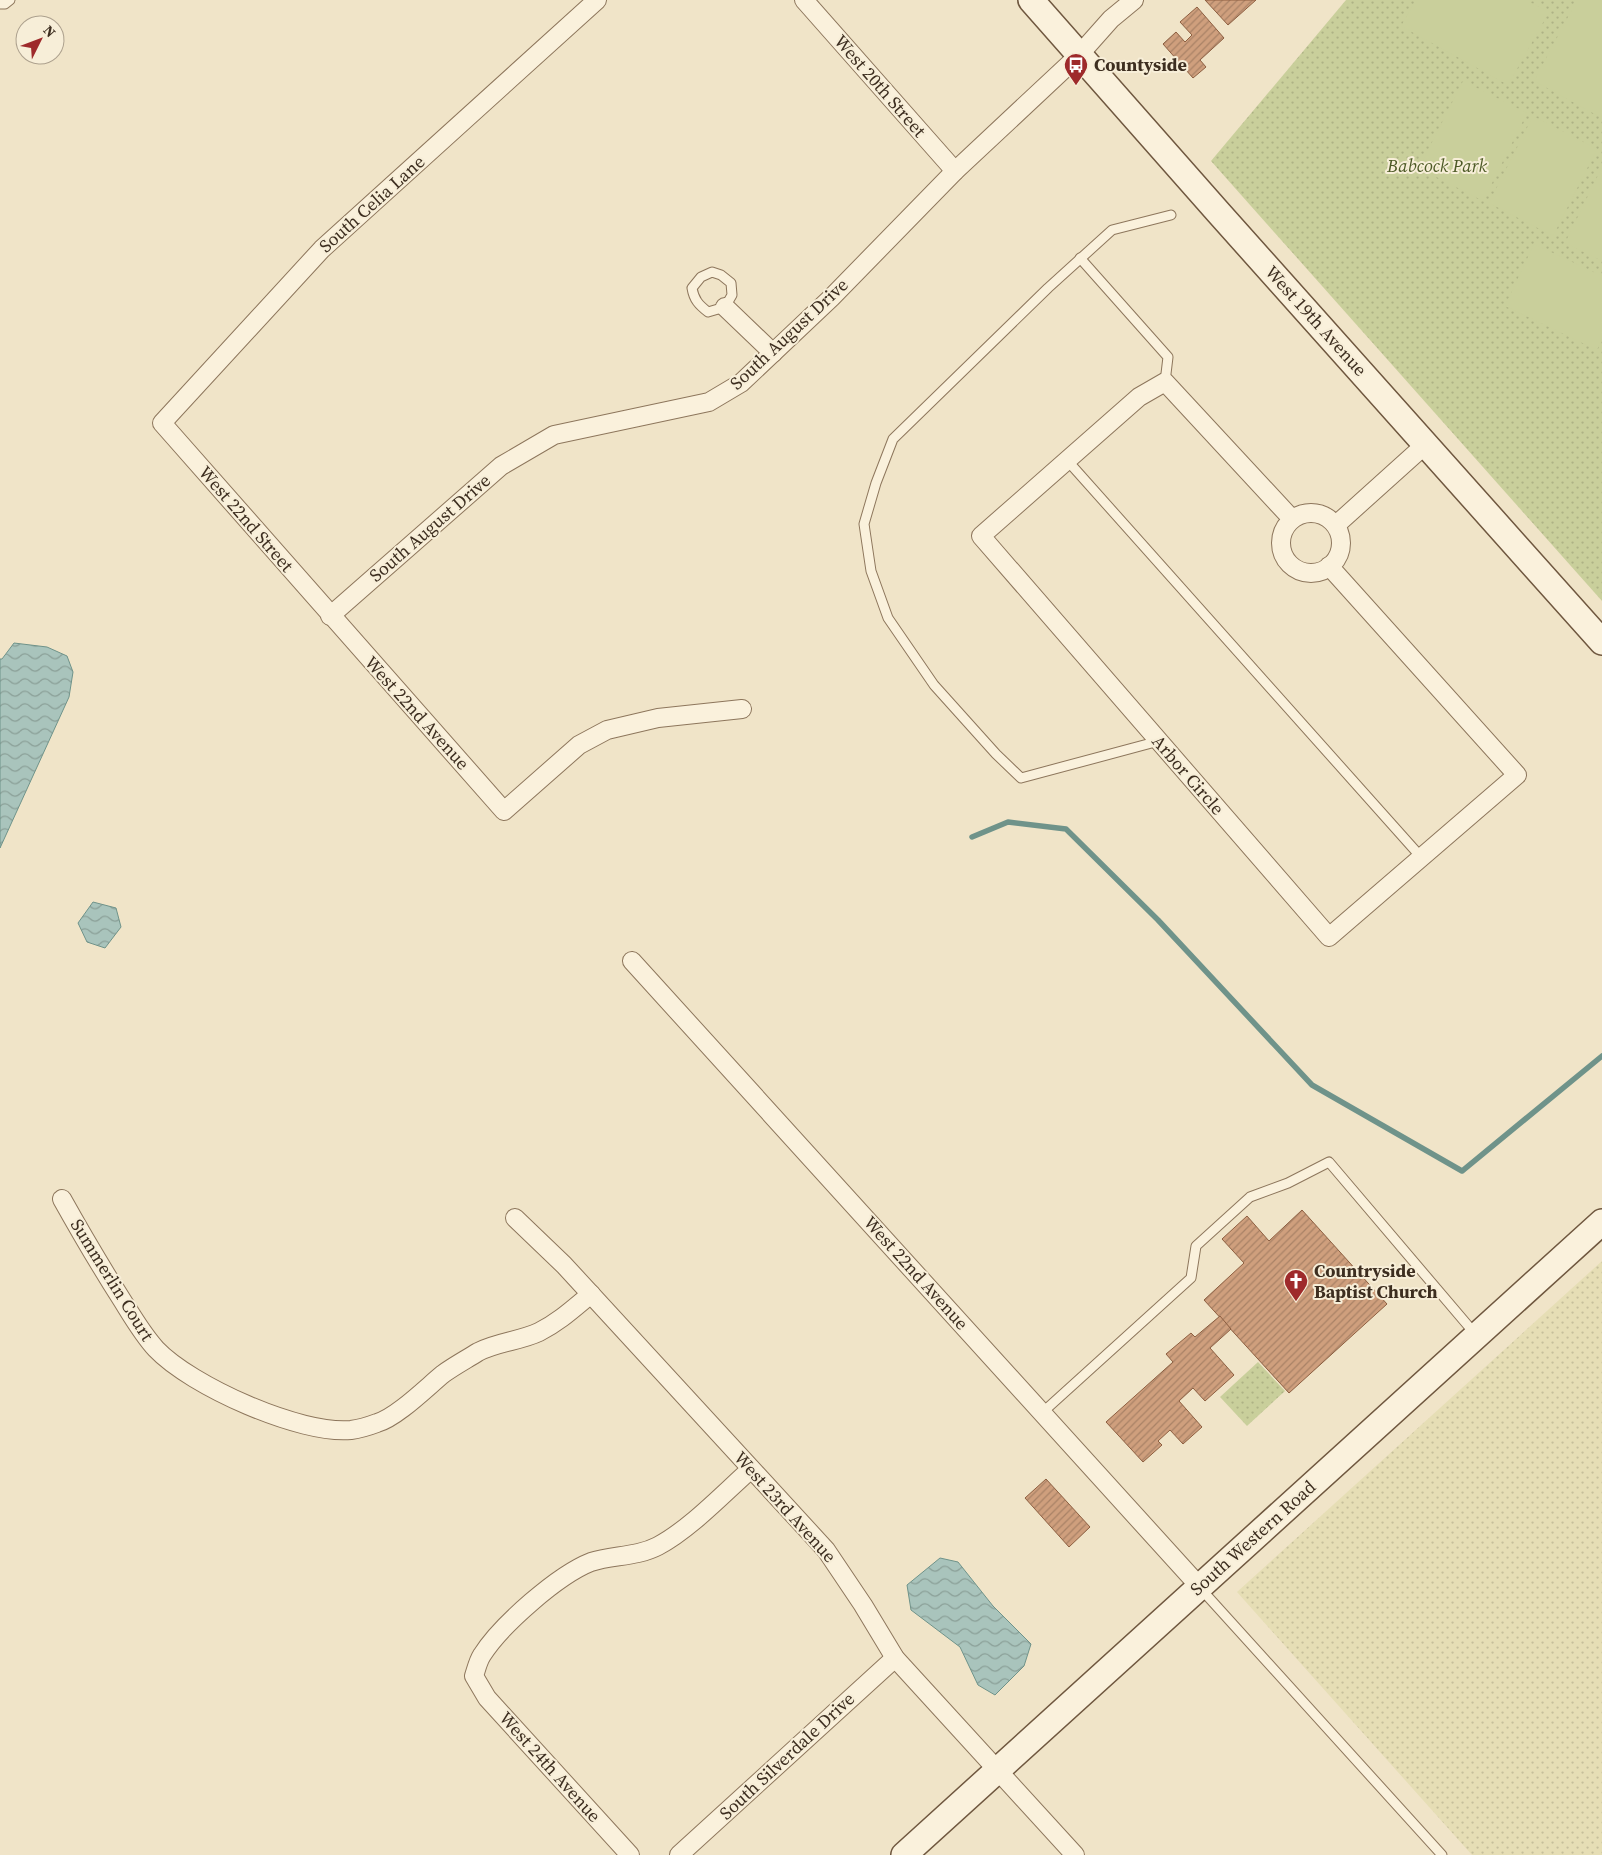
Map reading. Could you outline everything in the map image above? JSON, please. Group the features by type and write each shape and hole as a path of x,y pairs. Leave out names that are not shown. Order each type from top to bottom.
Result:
{"street":[{"name":"South Celia Lane","path":"162,423 322,249 597,0"},
{"name":"West 20th Street","path":"804,0 955,171"},
{"name":"West 19th Avenue","path":"1031,0 1602,642"},
{"name":"South August Drive","path":"330,616 501,466 554,435 709,402 741,383 831,298 955,171 1080,55 1111,19 1134,0"},
{"path":"725,307 773,353"},
{"path":"1165,382 1292,519"},
{"name":"Arbor Circle","path":"1165,382 1139,397 981,536 1329,937 1517,775 1329,566"},
{"name":"West 22nd Street","path":"162,423 330,616"},
{"path":"1336,525 1426,444"},
{"path":"1310,512 1320,514 1329,518 1336,525 1340,534 1340,552 1336,560 1321,571 1312,573 1302,572 1294,568 1282,553 1280,544 1281,534 1285,526 1300,514 1310,512"},
{"name":"West 22nd Avenue","path":"330,616 504,811 579,745 607,730 658,718 742,708"},
{"name":"West 22nd Avenue","path":"632,961 1200,1587"},
{"name":"Summerlin Court","path":"62,1199 129,1311 155,1348 172,1364 198,1381 234,1399 275,1415 316,1427 351,1430 379,1422 406,1406 445,1372 480,1351 538,1332 560,1320 591,1294"},
{"name":"West 23rd Avenue","path":"515,1218 564,1265 826,1550 863,1605 895,1658 1075,1855"},
{"name":"South Western Road","path":"904,1855 1602,1222"},
{"name":"West 24th Avenue","path":"630,1855 487,1698 474,1676 481,1656 504,1626 558,1582 592,1562 634,1554 657,1547 687,1526 751,1469"},
{"name":"South Silverdale Drive","path":"680,1855 895,1658"}],"lane":[{"path":"0,4 5,4 10,0"},
{"path":"1159,741 1021,778 996,754 934,685 888,618 871,571 864,524 876,483 893,439 1048,288 1112,230 1171,215"},
{"path":"1080,258 1168,357 1165,382"},
{"path":"712,272 721,275 731,283 732,295 725,307 708,312 698,304 694,298 692,288 701,277 712,272"},
{"path":"1066,460 1421,857"},
{"path":"1042,1412 1191,1278 1196,1246 1250,1197 1288,1183 1329,1162 1477,1335"},
{"path":"1200,1587 1442,1855"}],"shaded area":[{"path":"1602,1261 1602,1855 1472,1855 1237,1592"}],"green space":[{"name":"Babcock Park","path":"1346,0 1602,0 1602,601 1211,161"},
{"path":"1416,0 1526,0 1549,12 1508,85 1401,26"},
{"path":"1577,0 1602,0 1602,118 1534,81"},
{"path":"1463,81 1527,113 1483,201 1419,168"},
{"path":"1533,116 1597,149 1553,236 1489,203"},
{"path":"1602,167 1602,261 1565,243"},
{"path":"1534,244 1602,276 1602,339 1597,350 1505,306"},
{"path":"1258,1362 1285,1391 1247,1426 1220,1397"}],"water":[{"path":"14,643 47,647 67,656 73,672 69,697 0,848 0,659 2,659"},
{"path":"93,902 116,908 121,927 105,948 87,942 78,923"},
{"path":"940,1558 958,1562 993,1606 1031,1644 1024,1666 995,1695 978,1685 960,1647 911,1610 907,1585"}],"building":[{"path":"1205,0 1256,0 1228,25"},
{"path":"1197,7 1224,38 1200,60 1206,67 1193,78 1163,44 1176,32 1185,42 1192,35 1180,22"},
{"name":"Countryside Baptist Church","path":"1302,1210 1387,1304 1289,1393 1204,1300 1244,1263 1222,1239 1247,1216 1269,1241"},
{"path":"1220,1316 1231,1329 1210,1348 1234,1375 1205,1401 1193,1388 1179,1401 1202,1427 1183,1444 1170,1430 1158,1441 1162,1445 1143,1462 1106,1422 1173,1362 1166,1354 1191,1333 1195,1337"},
{"path":"1046,1479 1090,1527 1069,1547 1025,1498"}],"waterway":[{"path":"972,837 1008,822 1066,829 1158,920 1312,1085 1462,1171 1602,1056"}],"place":[{"name":"Countyside","path":"1076,86"},
{"name":"Countryside Baptist Church","path":"1296,1302"}]}
